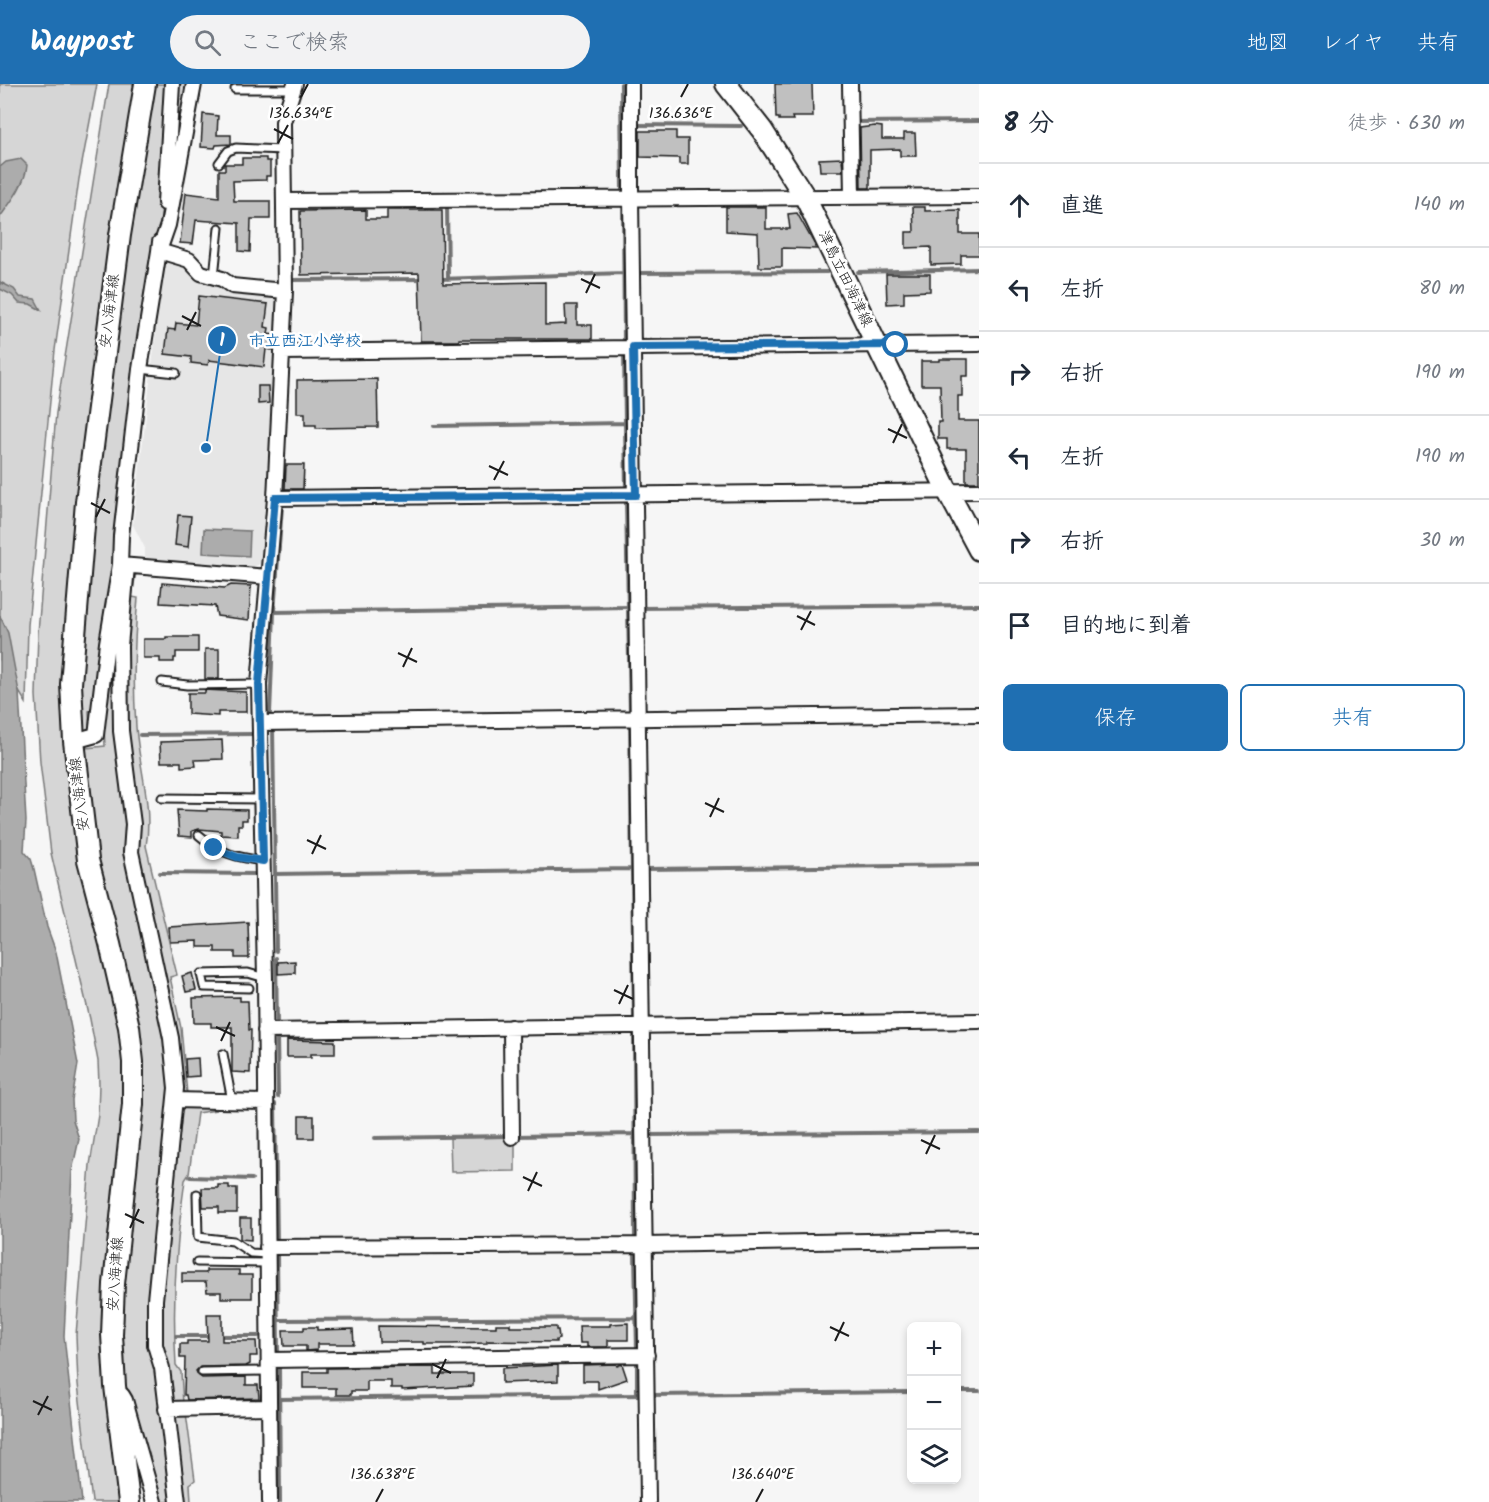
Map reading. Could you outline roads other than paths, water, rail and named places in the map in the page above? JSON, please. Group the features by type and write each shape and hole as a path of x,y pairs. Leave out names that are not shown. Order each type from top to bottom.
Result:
{"main road":[{"name":"安八海津線","path":"129,1502 115,1386 112,1335 114,1284 133,1104 133,1062 129,1028 88,860 74,741 71,684 74,625 86,502 120,235 145,84"},
{"name":"津島立田海津線","path":"726,84 762,130 805,197 948,492 979,550"}],"street":[{"path":"172,84 164,219 140,369 121,537 124,565 120,646 121,731 133,824 131,852 171,1038 176,1088 155,1300 155,1345 162,1368 178,1502"},
{"path":"159,251 168,225 194,84"},
{"path":"631,84 648,1502"},
{"path":"850,84 852,196"},
{"path":"270,1502 265,978 259,684 275,498 285,291 283,122 294,86"},
{"path":"284,201 979,196"},
{"path":"159,251 189,260 201,273 222,279 232,286 285,291"},
{"path":"282,352 979,344"},
{"path":"275,498 979,491"},
{"path":"74,741 96,735 107,643 124,565"},
{"path":"124,565 268,576"},
{"path":"260,723 979,714"},
{"path":"265,1031 979,1021"},
{"path":"511,1027 512,1137"},
{"path":"175,1100 266,1102"},
{"path":"268,1255 979,1239"},
{"path":"269,1366 646,1355"},
{"path":"115,1386 125,1400 154,1502"},
{"path":"166,1409 269,1407"}],"lane":[{"path":"235,89 294,86"},
{"path":"219,162 228,151 236,148 283,150"},
{"path":"214,277 219,228"},
{"path":"140,369 176,373"},
{"path":"162,682 187,685 259,684"},
{"path":"162,798 262,799"},
{"path":"199,835 214,848 237,857 263,861"},
{"path":"249,988 204,987 201,974 248,973 265,978"},
{"path":"223,1054 232,1101"},
{"path":"198,1194 198,1237 233,1241 251,1252 268,1255"},
{"path":"197,1262 268,1255"},
{"path":"202,1372 269,1366"}],"waterway":[{"path":"621,84 622,193"},
{"path":"855,122 979,121"},
{"path":"637,125 741,126"},
{"path":"623,203 624,343"},
{"path":"447,205 448,279"},
{"path":"858,272 979,269"},
{"path":"639,273 827,272"},
{"path":"439,279 624,273"},
{"path":"292,280 423,279"},
{"path":"624,353 626,491"},
{"path":"434,426 625,423"},
{"path":"626,502 630,714"},
{"path":"270,713 274,612 282,506"},
{"path":"642,608 979,605"},
{"path":"274,612 632,607"},
{"path":"630,723 634,1019"},
{"path":"273,727 276,951"},
{"path":"140,735 253,734"},
{"path":"646,869 979,865"},
{"path":"275,874 632,869"},
{"path":"160,873 255,874"},
{"path":"276,958 277,1026"},
{"path":"634,1031 635,1239"},
{"path":"277,1037 278,1097"},
{"path":"275,1104 277,1244"},
{"path":"649,1135 979,1132"},
{"path":"517,1136 634,1134"},
{"path":"375,1138 508,1136"},
{"path":"190,1177 252,1179"},
{"path":"635,1252 637,1351"},
{"path":"277,1255 278,1355"},
{"path":"278,1320 637,1318"},
{"path":"176,1336 211,1336"},
{"path":"219,1336 258,1336"},
{"path":"637,1362 637,1395"},
{"path":"279,1366 280,1502"},
{"path":"961,1391 979,1391"},
{"path":"652,1395 907,1392"},
{"path":"279,1399 641,1395"}],"place":[{"name":"市立西江小学校","path":"206,448"}]}
